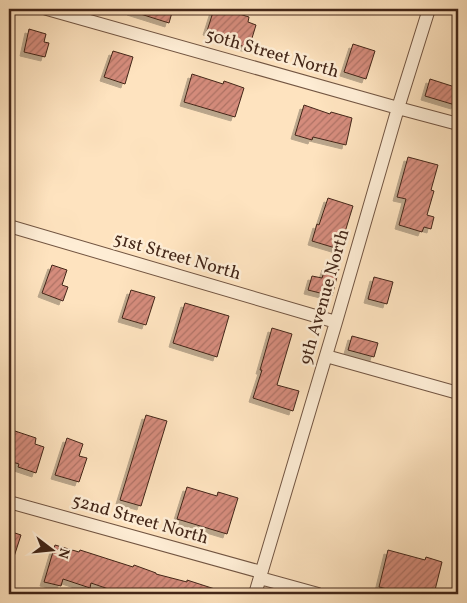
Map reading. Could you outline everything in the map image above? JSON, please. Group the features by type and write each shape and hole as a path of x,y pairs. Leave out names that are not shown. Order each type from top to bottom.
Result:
{"street":[{"name":"50th Street North","path":"48,9 71,12 458,124"},
{"name":"9th Avenue North","path":"255,594 429,9"},
{"name":"51st Street North","path":"9,226 336,322"},
{"path":"326,356 458,393"},
{"name":"52nd Street North","path":"9,502 261,575 318,594"}],"building":[{"path":"132,9 173,9 169,23 131,11"},
{"path":"214,9 223,9 249,17 248,22 256,25 249,48 228,42 229,38 207,31"},
{"path":"29,29 46,34 44,42 49,43 45,57 24,52"},
{"path":"353,44 375,51 366,79 344,72"},
{"path":"113,51 133,57 125,84 104,77"},
{"path":"192,74 223,84 224,81 244,88 235,117 184,102"},
{"path":"430,79 458,88 455,105 425,96"},
{"path":"304,105 330,114 331,112 352,118 346,145 313,137 312,140 295,135"},
{"path":"408,157 438,165 431,190 434,191 427,215 434,217 431,229 424,227 422,232 399,225 406,199 397,197"},
{"path":"328,198 353,206 342,250 312,241"},
{"path":"52,265 67,270 62,285 68,287 63,301 42,293"},
{"path":"326,266 339,269 332,296 308,290 312,276 322,278"},
{"path":"374,277 393,282 387,304 368,299"},
{"path":"131,290 155,297 146,325 122,318"},
{"path":"185,303 229,316 217,357 173,343"},
{"path":"272,328 292,334 277,385 299,391 293,411 253,398"},
{"path":"352,336 378,343 374,357 348,350"},
{"path":"146,415 167,421 141,506 120,500"},
{"path":"9,429 36,438 35,444 44,447 36,473 18,467 19,464 9,461"},
{"path":"67,438 83,444 79,456 87,458 79,482 55,475"},
{"path":"187,487 217,496 218,492 238,498 227,534 177,519"},
{"path":"9,531 21,535 11,566 9,566"},
{"path":"55,545 79,552 80,550 133,567 134,565 156,574 187,582 187,580 224,592 224,594 132,594 121,591 120,593 91,583 90,588 63,579 61,586 44,582"},
{"path":"388,550 425,560 426,557 442,562 434,594 408,594 379,587"}]}
